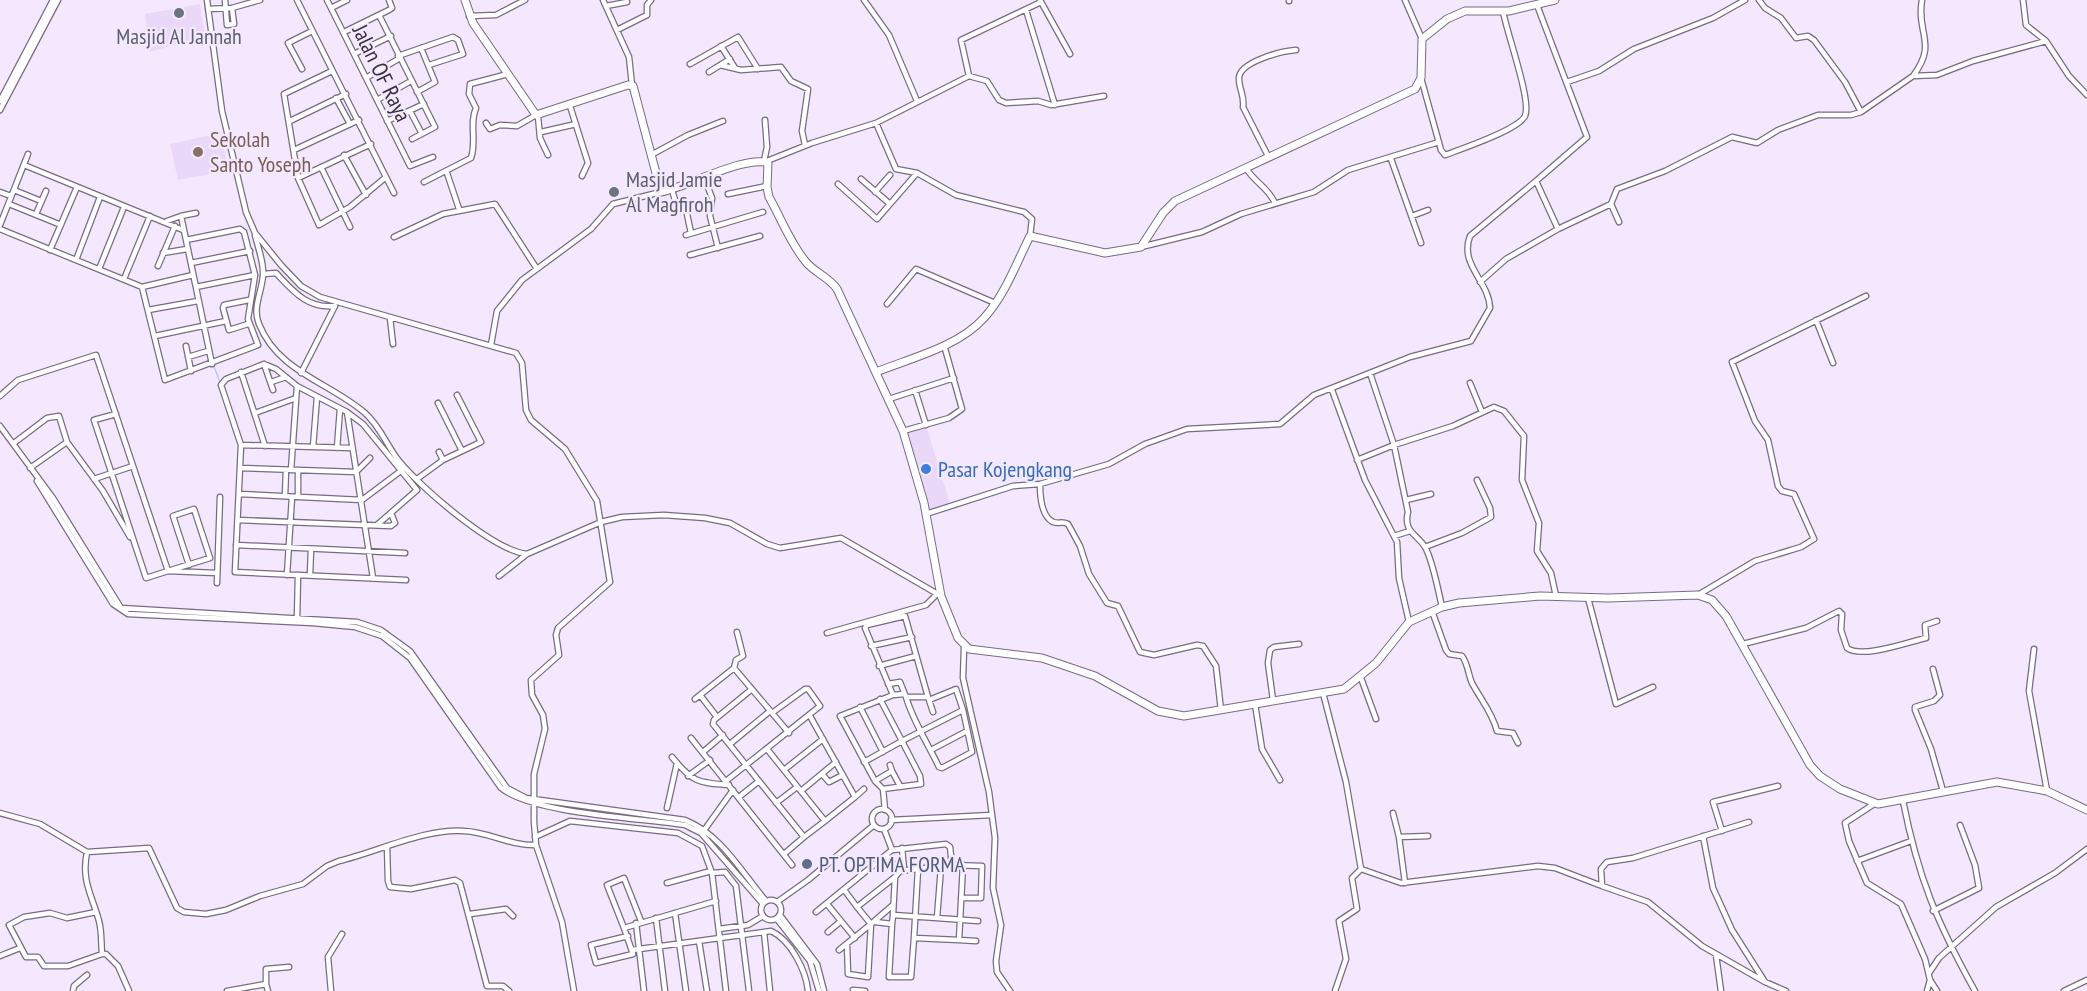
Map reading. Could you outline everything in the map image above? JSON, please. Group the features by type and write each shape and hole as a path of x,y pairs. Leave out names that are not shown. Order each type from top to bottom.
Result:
{"street":[{"path":"0,101 53,0"},
{"path":"0,110 58,0"},
{"path":"207,0 222,111 246,212 255,233 264,274 256,307 258,324 275,352 301,373 363,411 374,421 396,456 417,478 487,537 527,554"},
{"path":"225,0 227,25 234,24 232,8"},
{"path":"208,9 232,8 260,0"},
{"path":"297,0 394,193"},
{"name":"Jalan OF Raya","path":"327,0 407,162 410,166 433,157"},
{"path":"331,8 347,0"},
{"path":"344,32 392,8 389,0"},
{"path":"465,0 469,16 537,116 541,132 540,138 548,155"},
{"path":"469,16 496,15 525,0"},
{"path":"617,30 647,15 647,5 651,0"},
{"path":"864,0 889,35 917,101"},
{"path":"1405,0 1422,39 1421,78 1439,142 1445,155 1490,138 1525,116 1524,93 1503,11"},
{"path":"1422,39 1436,27 1465,11 1503,11 1555,0"},
{"path":"1567,82 1596,73 1634,49 1716,17 1745,0"},
{"path":"1760,0 1765,8 1781,18 1796,38 1810,36 1814,40 1845,81 1860,112"},
{"path":"1480,282 1506,259 1558,229 1611,204 1617,189 1665,171 1732,137 1757,143 1778,130 1818,115 1849,115 1860,112 1912,76 1926,53 1920,17 1922,0"},
{"path":"2023,0 2026,25 2046,40 2069,76 2087,95"},
{"path":"969,76 961,40 1041,1 1070,54"},
{"path":"627,2 605,3 630,63 632,85 661,192"},
{"path":"926,514 1013,486 1040,484 1110,464 1145,444 1187,429 1280,424 1310,397 1410,357 1472,340 1490,308 1466,252 1470,236 1587,137 1537,5"},
{"path":"1026,9 1055,105"},
{"path":"379,15 435,127 412,139"},
{"path":"302,69 288,43 312,30"},
{"path":"354,54 391,36"},
{"path":"366,78 399,57 453,37 458,40 462,54 429,65"},
{"path":"690,64 738,37 758,69"},
{"path":"1912,76 1945,73 1973,61 2046,40"},
{"path":"721,46 735,68"},
{"path":"417,92 435,82 421,48"},
{"path":"1268,156 1244,107 1245,100 1239,75 1241,71 1255,62 1296,50"},
{"path":"709,72 730,59"},
{"path":"720,65 758,69 781,67 791,81 808,89 802,131 805,146"},
{"path":"332,71 284,94 298,178 319,225 366,195 373,185 386,177"},
{"path":"424,182 447,173 471,158 474,150 472,116 476,108 469,94 469,86 508,74"},
{"path":"491,345 497,311 514,289 591,229 613,204 672,190 731,168 766,161 876,123 969,76 989,82 1001,102 1038,101 1055,105 1104,96"},
{"path":"1142,247 1171,203 1268,156 1394,100 1417,88 1421,78"},
{"path":"377,100 411,81"},
{"path":"486,123 490,129 500,125 517,126 537,116 632,85"},
{"path":"290,121 346,94"},
{"path":"336,98 350,124"},
{"path":"387,121 424,104"},
{"path":"570,106 588,163 582,176"},
{"path":"410,111 422,134"},
{"path":"294,150 358,120"},
{"path":"765,120 769,197 796,249 808,264 828,278 837,289 903,431 926,514 938,596 964,647 963,678 995,838 993,888 1001,925 996,961 999,979 1010,991"},
{"path":"651,155 688,135 723,121"},
{"path":"876,123 894,167 917,173 956,195 1024,212 1032,219 1030,236 994,303 981,321 944,345 876,372"},
{"path":"541,132 576,124"},
{"path":"1030,236 1105,253 1142,247 1202,232 1230,218 1314,192 1348,170 1391,159 1439,142"},
{"path":"298,178 371,144"},
{"path":"28,154 0,227 142,287 193,275"},
{"path":"344,155 366,195"},
{"path":"1391,159 1421,243"},
{"path":"24,165 183,230"},
{"path":"321,167 350,227"},
{"path":"1246,168 1254,179 1268,188 1275,203"},
{"path":"447,173 459,209"},
{"path":"838,184 877,219 917,173"},
{"path":"875,192 890,175"},
{"path":"704,177 712,198 712,227 718,248"},
{"path":"861,179 890,204"},
{"path":"1536,181 1558,229"},
{"path":"728,194 767,186"},
{"path":"50,250 78,187"},
{"path":"14,190 41,201"},
{"path":"672,190 677,207 674,212"},
{"path":"36,214 46,191"},
{"path":"0,192 11,196"},
{"path":"76,260 100,197"},
{"path":"9,204 61,225"},
{"path":"394,237 413,226 459,209 495,204 537,269"},
{"path":"1611,204 1619,222"},
{"path":"99,269 124,207"},
{"path":"1412,216 1428,210"},
{"path":"687,214 689,234 763,212"},
{"path":"167,222 196,213"},
{"path":"124,279 150,216"},
{"path":"181,216 212,364"},
{"path":"158,266 175,226"},
{"path":"142,287 165,380 258,346 248,324 249,300 255,275 245,236 240,229 186,240"},
{"path":"255,233 302,286 336,304 491,345 519,356 526,410 531,420 565,449 597,501 610,582 558,628 556,635 559,655 531,681 532,694 543,715 545,729 534,774 536,845 560,914 574,991"},
{"path":"690,255 760,236"},
{"path":"163,253 187,249"},
{"path":"191,263 250,252"},
{"path":"886,304 916,269 994,303"},
{"path":"264,274 276,273 296,296 309,302 326,307 336,304"},
{"path":"196,287 255,275"},
{"path":"1698,595 1714,583 1755,561 1801,547 1814,540 1794,494 1782,491 1778,486 1767,436 1755,421 1732,364 1866,296"},
{"path":"248,324 232,331 226,321 224,305 249,300"},
{"path":"148,310 198,301"},
{"path":"301,373 336,304"},
{"path":"390,318 393,344"},
{"path":"1816,320 1833,363"},
{"path":"155,336 226,321"},
{"path":"903,431 949,418 962,409 944,345"},
{"path":"186,346 191,371"},
{"path":"188,357 208,351"},
{"path":"0,396 18,380 96,355 168,571"},
{"path":"264,364 273,390"},
{"path":"376,526 417,491 363,424 347,412 297,386 276,369 264,364 225,379 221,386 241,445 235,572 406,580"},
{"path":"241,372 265,446"},
{"path":"1370,373 1394,445 1410,531 1425,547 1442,607"},
{"path":"271,382 286,377"},
{"path":"889,399 954,378"},
{"path":"1470,383 1482,412"},
{"path":"285,496 297,386"},
{"path":"915,390 926,425"},
{"path":"1332,390 1357,460 1394,536 1401,591 1409,622"},
{"path":"417,478 444,460 481,442 458,395"},
{"path":"313,447 317,397"},
{"path":"255,413 296,398"},
{"path":"438,403 462,451"},
{"path":"1357,460 1453,426 1493,407 1502,409 1524,436 1522,480 1539,523 1538,551 1551,573 1556,596"},
{"path":"337,448 340,409"},
{"path":"347,412 373,578"},
{"path":"116,414 94,420 146,578 189,565 210,558 194,509 173,516 189,565"},
{"path":"13,444 47,418 59,416 67,441 94,479 136,547"},
{"path":"0,428 30,468 117,607 127,610 357,622 371,626 410,651 499,780 507,788 535,802 685,820 703,831 765,902 777,902 808,880 874,825"},
{"path":"30,468 67,441"},
{"path":"241,445 352,448"},
{"path":"439,452 444,460"},
{"path":"240,468 356,472 370,458"},
{"path":"354,459 363,464"},
{"path":"94,479 133,466"},
{"path":"240,494 362,500 402,470"},
{"path":"287,575 290,522 298,471"},
{"path":"1425,547 1462,533 1491,517 1477,480"},
{"path":"1040,484 1040,501 1046,513 1054,522 1068,524 1080,546 1089,574 1106,602 1118,606 1140,652 1154,656 1197,645 1203,646 1216,666 1221,710"},
{"path":"1406,500 1431,494"},
{"path":"217,583 220,498"},
{"path":"238,520 395,525 391,513"},
{"path":"499,576 527,554 601,522 622,517 664,515 730,523 767,544 780,548 841,538 938,596"},
{"path":"1394,536 1410,531"},
{"path":"205,542 219,537"},
{"path":"236,545 405,553"},
{"path":"310,575 311,549"},
{"path":"168,571 217,573"},
{"path":"297,620 298,575"},
{"path":"964,647 997,655 1035,657 1067,666 1103,680 1150,707 1168,714 1184,716 1344,689 1361,678 1409,622 1442,607 1556,596 1588,598 1698,595 1716,604 1743,644 1814,770 1840,789 1874,804"},
{"path":"827,633 926,605 938,596"},
{"path":"1588,598 1616,704 1653,687"},
{"path":"1432,611 1446,650 1449,654 1462,656 1465,659 1472,682 1491,713 1497,731 1513,733 1518,743"},
{"path":"1743,644 1806,628 1839,611 1842,614 1841,630 1846,646 1854,652 1868,651 1926,638 1925,625 1938,621"},
{"path":"893,694 871,646 866,626 904,616 908,619 916,656 933,712"},
{"path":"695,699 734,668 736,660 743,656 737,632"},
{"path":"871,646 912,637"},
{"path":"1273,700 1268,663 1270,650 1274,647 1299,644"},
{"path":"2034,650 2029,691 2047,791"},
{"path":"879,666 916,656"},
{"path":"734,668 789,733"},
{"path":"1933,669 1940,695 1934,701 1916,707 1915,710 1931,749 1943,791"},
{"path":"1361,678 1376,719"},
{"path":"884,829 891,820 890,814 885,810 883,789 875,781 840,716 893,694 905,696 920,698 929,698 956,689 972,752 940,769 909,708 905,696 900,682 888,684"},
{"path":"703,831 729,785 747,765 820,706 807,688 730,744"},
{"path":"752,689 712,723 804,837"},
{"path":"1323,693 1346,782 1361,869"},
{"path":"700,695 717,717"},
{"path":"909,708 920,698"},
{"path":"880,699 920,776 921,784"},
{"path":"1255,704 1262,749 1280,780"},
{"path":"860,707 883,752"},
{"path":"864,762 963,710"},
{"path":"810,716 855,797"},
{"path":"931,750 967,731"},
{"path":"703,752 723,735"},
{"path":"692,738 792,865"},
{"path":"784,770 823,739"},
{"path":"767,749 825,821"},
{"path":"672,757 688,776 702,784 729,785"},
{"path":"688,776 710,760"},
{"path":"777,803 822,774 836,762"},
{"path":"667,808 677,763"},
{"path":"890,765 900,786"},
{"path":"875,781 892,771"},
{"path":"822,774 829,783 843,775"},
{"path":"739,797 759,781"},
{"path":"1928,991 1929,973 1900,902 1868,885 1844,824 1874,804 1904,801 1990,782 2047,791 2087,810"},
{"path":"883,789 929,783"},
{"path":"1722,831 1713,802 1778,786"},
{"path":"784,854 864,789"},
{"path":"1904,801 1911,841 1933,911 1975,991"},
{"path":"874,825 872,818 874,813 885,810"},
{"path":"0,813 40,824 87,852 149,848 177,908 184,912 206,914 242,905 260,896 303,884 327,866 387,846 432,835 464,831 520,846 536,845"},
{"path":"1393,813 1399,837 1405,883"},
{"path":"891,820 992,815"},
{"path":"535,837 570,821 678,833 702,846 712,872 726,991"},
{"path":"1602,886 1600,869 1605,863 1633,858 1749,822"},
{"path":"874,825 884,829 892,850"},
{"path":"1933,911 1979,888 1977,872 1960,825"},
{"path":"1399,837 1428,836"},
{"path":"1703,836 1717,899 1765,982"},
{"path":"1857,861 1911,841"},
{"path":"816,912 845,891 892,850 949,845 952,866"},
{"path":"387,846 387,881 390,887 411,889 457,880 461,885 470,914 487,986 503,986 509,991"},
{"path":"902,848 902,870"},
{"path":"1929,973 1950,947 2008,898 2055,873 2087,849"},
{"path":"87,852 85,869 87,889 100,927 102,954"},
{"path":"886,855 902,870"},
{"path":"959,940 963,865"},
{"path":"857,907 902,870 979,865 984,870 981,898 961,898"},
{"path":"1361,869 1405,883 1538,866 1556,868 1648,902 1716,955 1786,991"},
{"path":"937,918 941,867"},
{"path":"895,877 890,978 911,977 918,868"},
{"path":"1335,991 1346,959 1339,922 1342,917 1357,909 1352,878 1361,869"},
{"path":"667,883 712,872 725,872 736,886 749,991"},
{"path":"628,936 591,945 597,963 633,954 628,936 607,885 624,878 638,922 644,991"},
{"path":"845,891 873,923 892,924"},
{"path":"624,928 638,922 716,901"},
{"path":"763,916 765,902"},
{"path":"777,902 781,908 779,917 810,961 821,991"},
{"path":"827,904 855,938"},
{"path":"839,950 893,905"},
{"path":"470,914 506,909 513,916"},
{"path":"96,912 67,918 50,913 21,918 9,925 26,957 38,957 48,967 74,964 106,954 115,961 129,991"},
{"path":"675,913 686,991"},
{"path":"893,915 978,921"},
{"path":"763,916 771,921 779,917"},
{"path":"719,929 741,926 763,916"},
{"path":"656,918 665,991"},
{"path":"828,932 841,921"},
{"path":"847,944 848,974 866,977 869,975 873,923"},
{"path":"764,932 770,991"},
{"path":"632,950 775,932 787,945 804,971 808,991"},
{"path":"331,991 328,957 342,934"},
{"path":"914,938 976,941"},
{"path":"699,941 707,991"},
{"path":"0,956 20,948"},
{"path":"1716,955 1721,991"},
{"path":"268,991 266,969 289,967"},
{"path":"73,991 74,986 87,975"},
{"path":"1930,980 1937,991"},
{"path":"2064,991 2087,980"},
{"path":"227,991 266,984"},
{"path":"853,990 865,991"}],"shaded area":[{"path":"200,4 205,36 150,52 145,14"},
{"name":"Sekolah Santo Yoseph","path":"221,133 228,171 178,180 170,144"},
{"name":"Pasar Kojengkang","path":"926,425 951,507 926,514 903,431"}],"waterway":[{"path":"213,364 220,382"}],"place":[{"name":"Masjid Al Jannah","path":"179,13"},
{"name":"Sekolah Santo Yoseph","path":"198,152"},
{"name":"Masjid Jamie Al Magfiroh","path":"614,192"},
{"name":"Pasar Kojengkang","path":"926,469"},
{"name":"PT. OPTIMA FORMA","path":"807,864"}]}
